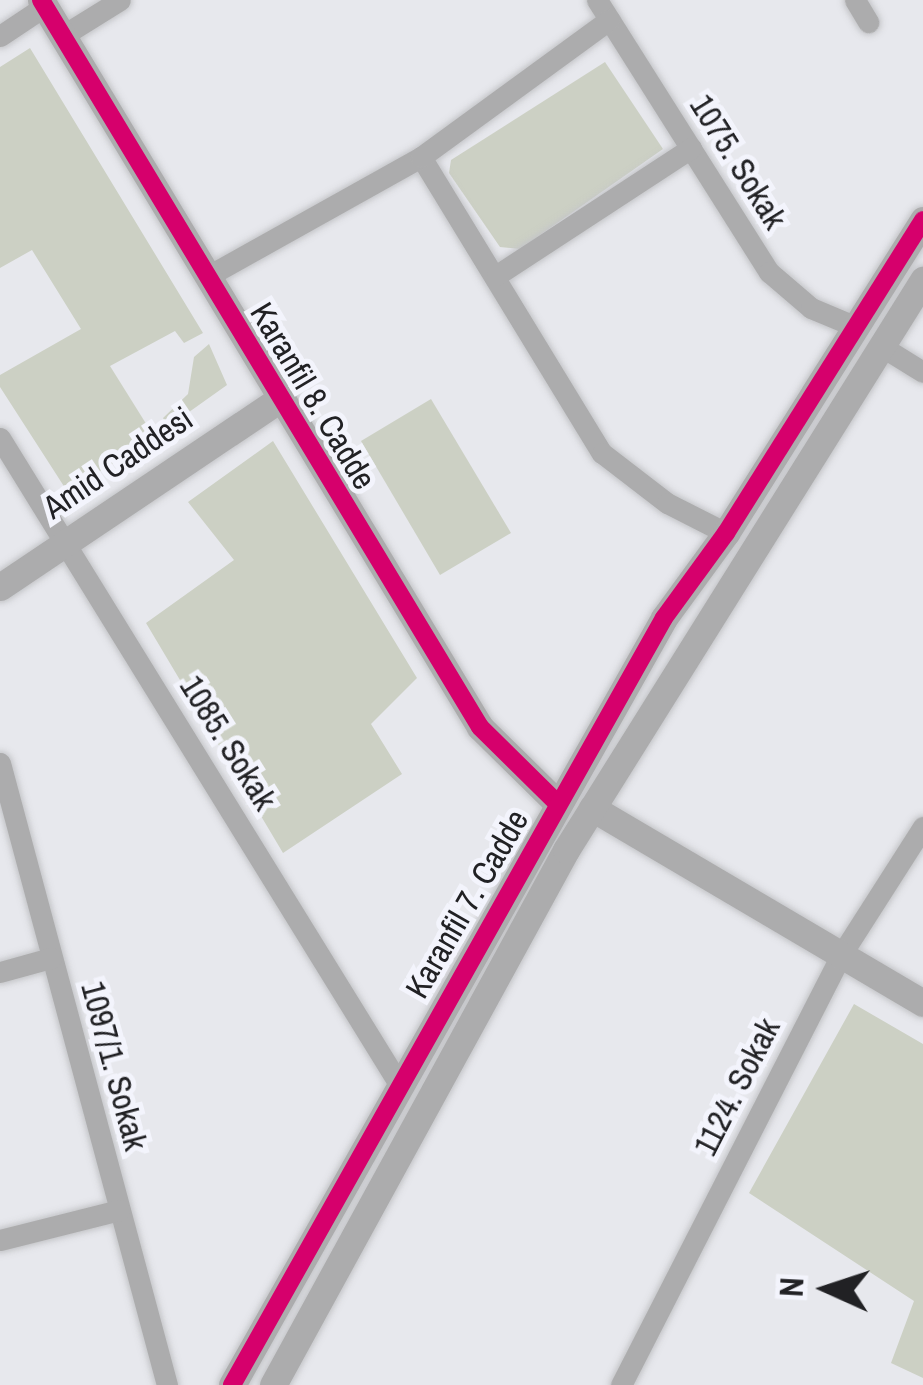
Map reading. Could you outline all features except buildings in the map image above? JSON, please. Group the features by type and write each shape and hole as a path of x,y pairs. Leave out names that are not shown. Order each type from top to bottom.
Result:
{"street":[{"path":"62,37 120,0"},
{"name":"1075. Sokak","path":"597,0 769,272 811,308 854,326"},
{"path":"855,0 868,22"},
{"path":"0,36 43,3"},
{"name":"Karanfil 8. Cadde","path":"43,3 208,276 277,401 480,727 558,805"},
{"path":"208,276 421,157 609,20"},
{"path":"497,275 691,148"},
{"path":"421,157 602,453 667,503 726,533"},
{"name":"Karanfil 7. Cadde","path":"232,1385 664,618 726,533 923,220"},
{"name":"Karanfil 7. Cadde","path":"273,1385 592,808 923,280"},
{"path":"881,346 923,372"},
{"name":"Amid Caddesi","path":"0,587 277,401"},
{"name":"1085. Sokak","path":"0,438 399,1084"},
{"name":"1097/1. Sokak","path":"0,763 166,1385"},
{"path":"592,808 923,1003"},
{"name":"1124. Sokak","path":"621,1385 842,955 923,827"},
{"path":"0,972 51,958"},
{"path":"0,1240 119,1210"}],"shaded area":[{"path":"30,48 203,333 184,343 175,331 110,366 155,438 67,491 0,387 0,375 81,329 32,250 0,268 0,67"},
{"path":"605,62 663,149 520,249 500,247 449,173 451,160"},
{"path":"209,344 227,385 168,427 163,418 188,394 194,357"},
{"path":"431,399 511,533 440,575 361,441"},
{"path":"273,441 417,678 371,724 402,774 283,853 146,623 234,560 188,502"},
{"path":"854,1004 923,1044 923,1378 891,1363 914,1301 749,1193"}],"cycle path":[{"path":"41,0 480,727 558,804"},
{"path":"232,1385 664,618 726,533 923,220"}]}
